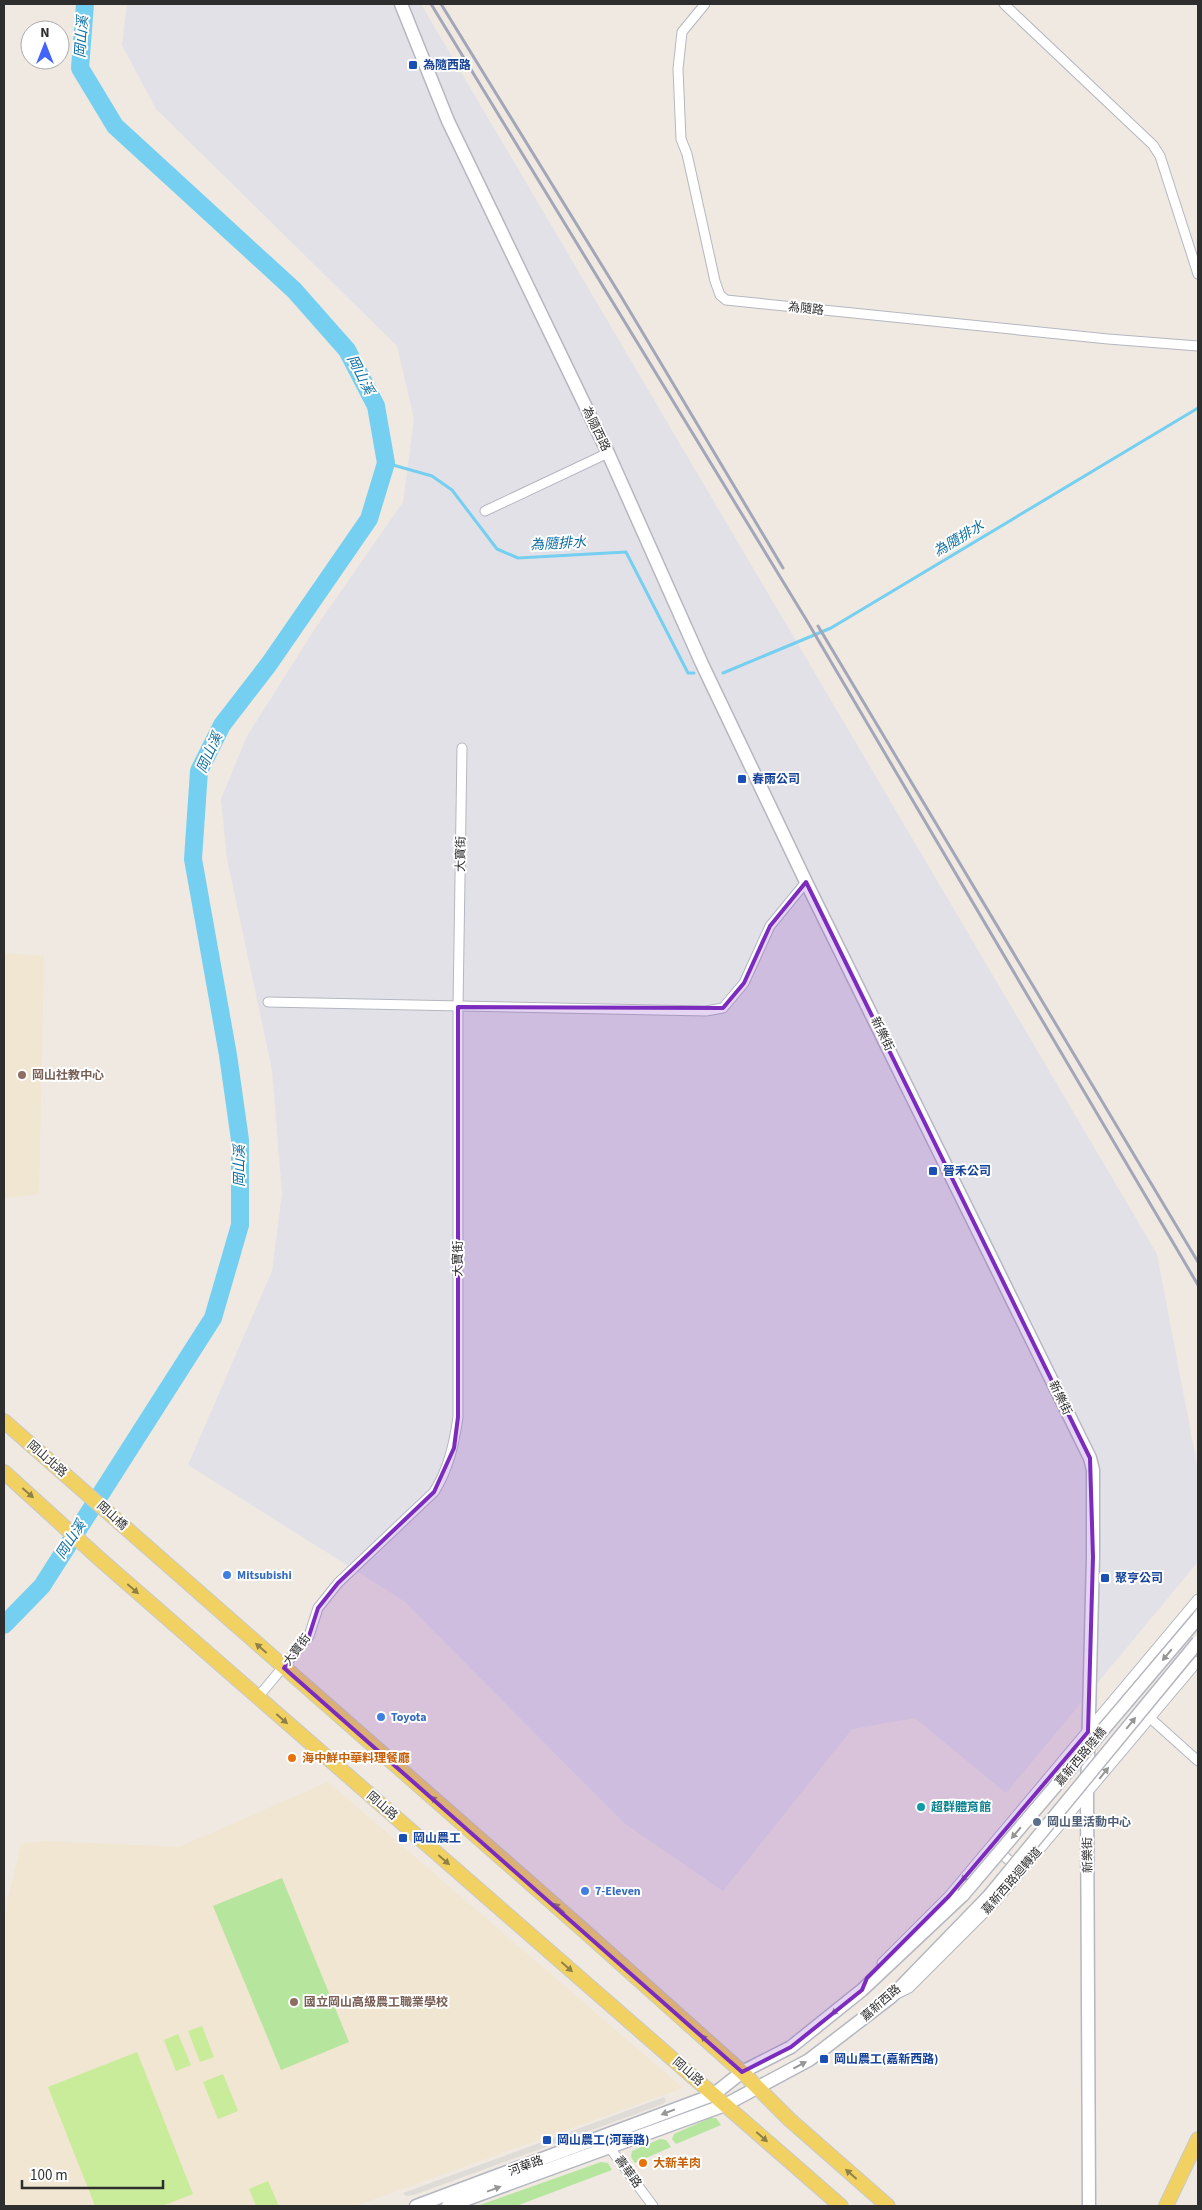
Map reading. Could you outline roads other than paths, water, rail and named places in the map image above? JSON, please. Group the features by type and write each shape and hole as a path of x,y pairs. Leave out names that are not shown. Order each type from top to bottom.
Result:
{"main road":[{"name":"岡山北路","path":"4,1421 90,1497"},
{"name":"岡山路","path":"4,1472 97,1556 713,2094"},
{"name":"岡山橋","path":"90,1497 284,1668"},
{"path":"284,1668 581,1928 742,2072 790,2120 888,2206"},
{"path":"713,2094 841,2206"},
{"path":"1166,2206 1198,2138"}],"street":[{"name":"為隨西路","path":"401,4 407,23 448,121 608,453 702,664"},
{"name":"為隨路","path":"705,4 682,32 678,69 680,133 687,154 715,281 720,295 726,300 1108,339 1198,346"},
{"path":"1004,4 1153,145 1160,156 1198,274"},
{"path":"486,511 608,453"},
{"name":"新樂街","path":"702,664 806,882 1090,1458 1093,1470 1093,1557 1087,1793 1089,2206"},
{"name":"大寶街","path":"258,1697 309,1636 318,1608 338,1583 434,1492 442,1479 454,1448 458,1417 458,1007 462,748"},
{"path":"268,1002 706,1011 723,1008 744,983 770,926 806,882"},
{"path":"862,1990 867,1978 949,1896 992,1846 1198,1599"},
{"name":"嘉新西路陸橋","path":"963,1895 1198,1618"},
{"name":"嘉新西路陸橋","path":"989,1896 1198,1642"},
{"name":"嘉新西路迴轉道","path":"890,1997 909,1988 997,1900 1198,1661"},
{"path":"1149,1717 1198,1761"},
{"path":"992,1846 1022,1871"},
{"name":"嘉新西路","path":"742,2072 791,2047 862,1990 963,1895"},
{"name":"嘉新西路","path":"757,2088 809,2060 890,1997 989,1896"},
{"name":"河華路","path":"448,2206 606,2142 713,2094 742,2072"},
{"name":"河華路","path":"416,2206 606,2142 725,2105 757,2088"},
{"name":"壽華路","path":"606,2142 652,2206"}],"waterway":[{"name":"岡山溪","path":"4,1625 42,1586 213,1318 240,1225 240,1140 228,1055 193,859 199,771 222,725 269,664 369,519 386,463 376,406 347,350 294,290 115,126 80,68 85,4"},
{"name":"為隨排水","path":"723,673 831,628 1198,408"},
{"name":"為隨排水","path":"386,463 432,476 452,490 497,549 518,558 626,552 688,673 694,673"}],"railway":[{"path":"431,4 807,621 1198,1285"},
{"path":"441,4 622,298 783,568"},
{"path":"818,626 1198,1262"}],"place":[{"name":"為隨西路","path":"413,65"},
{"name":"春雨公司","path":"742,779"},
{"name":"岡山社教中心","path":"22,1075"},
{"name":"晉禾公司","path":"933,1171"},
{"name":"Mitsubishi","path":"227,1575"},
{"name":"聚亨公司","path":"1105,1578"},
{"name":"Toyota","path":"381,1717"},
{"name":"海中鮮中華料理餐廳","path":"292,1758"},
{"name":"超群體育館","path":"921,1807"},
{"name":"岡山里活動中心","path":"1037,1822"},
{"name":"岡山農工","path":"403,1838"},
{"name":"7-Eleven","path":"585,1891"},
{"name":"國立岡山高級農工職業學校","path":"294,2002"},
{"name":"岡山農工(嘉新西路)","path":"824,2059"},
{"name":"岡山農工(河華路)","path":"547,2140"},
{"name":"大新羊肉","path":"643,2163"}]}
